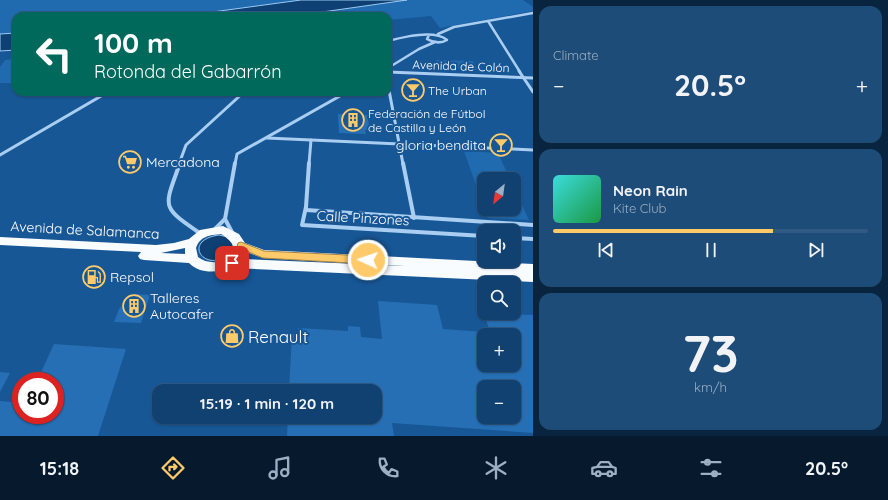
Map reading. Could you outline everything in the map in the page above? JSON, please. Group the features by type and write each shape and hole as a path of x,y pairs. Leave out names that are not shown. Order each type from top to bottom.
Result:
{"highway":[{"path":"232,263 240,254 240,240 234,235 223,230 202,236 190,253 193,259 206,267 219,267 232,263 533,277"},
{"name":"Avenida de Salamanca","path":"0,240 156,250 174,248 202,236"},
{"path":"241,246 263,254 533,269"},
{"name":"Avenida de Salamanca","path":"0,248 193,259"}],"street":[{"path":"392,39 438,34 454,27 533,13"},
{"path":"488,21 533,92"},
{"path":"392,66 427,45 446,41 445,32"},
{"path":"438,34 446,37"},
{"path":"427,45 428,35"},
{"path":"415,36 436,42"},
{"name":"Avenida de Colón","path":"392,72 533,78"},
{"path":"0,155 101,96"},
{"path":"225,219 202,236 174,216 169,208 168,196 186,145 240,96"},
{"path":"234,235 225,219 237,154 340,96"},
{"path":"390,96 414,218"},
{"path":"267,138 533,150"},
{"name":"Calle Pinzones","path":"311,140 306,210 302,225 477,236"},
{"path":"306,210 533,225"},
{"path":"521,238 533,239"}],"shaded area":[{"path":"0,0 301,0 212,12 12,12 12,33 0,34"},
{"path":"301,0 407,0 322,12 212,12"},
{"path":"407,0 523,0 533,7 533,11 440,28 431,16 392,20 392,12 322,12"},
{"path":"12,33 12,50 0,51 0,34"},
{"path":"12,59 12,83 0,83 0,67 5,60"},
{"path":"436,60 473,61 477,70 440,68"},
{"path":"464,151 498,153 507,172 477,172 477,188"},
{"path":"521,203 529,220 488,218 487,216 521,216"},
{"path":"219,235 228,237 233,243 231,252 224,258 216,260 209,260 203,257 199,247 202,242 208,238"}],"building":[{"name":"Federación de Fútbol de Castilla y León","path":"338,114 367,115 370,130 365,130 366,134 339,133"},
{"name":"Talleres Autocafer","path":"134,294 150,295 141,323 114,322 119,309"},
{"path":"378,301 437,305 443,329 477,331 477,372 521,372 521,328 489,328 486,320 521,320 521,315 533,315 533,433 392,423 394,436 287,436 288,424 382,424 382,384 289,384 292,334 298,334 298,328 348,331 348,326 360,327 361,337 382,339"},
{"path":"54,344 126,349 98,436 0,436 0,401 12,402 12,424 64,424 64,372 41,372"},
{"path":"0,372 10,373 0,392"}],"place":[{"name":"The Urban","path":"413,90"},
{"name":"Federación de Fútbol de Castilla y León","path":"353,120"},
{"name":"gloria bendita","path":"501,145"},
{"name":"Mercadona","path":"130,162"},
{"name":"Repsol","path":"94,277"},
{"name":"Talleres Autocafer","path":"134,306"},
{"name":"Renault","path":"232,336"}],"route":[{"path":"232,263 240,254 241,246 263,254 368,260"}]}
